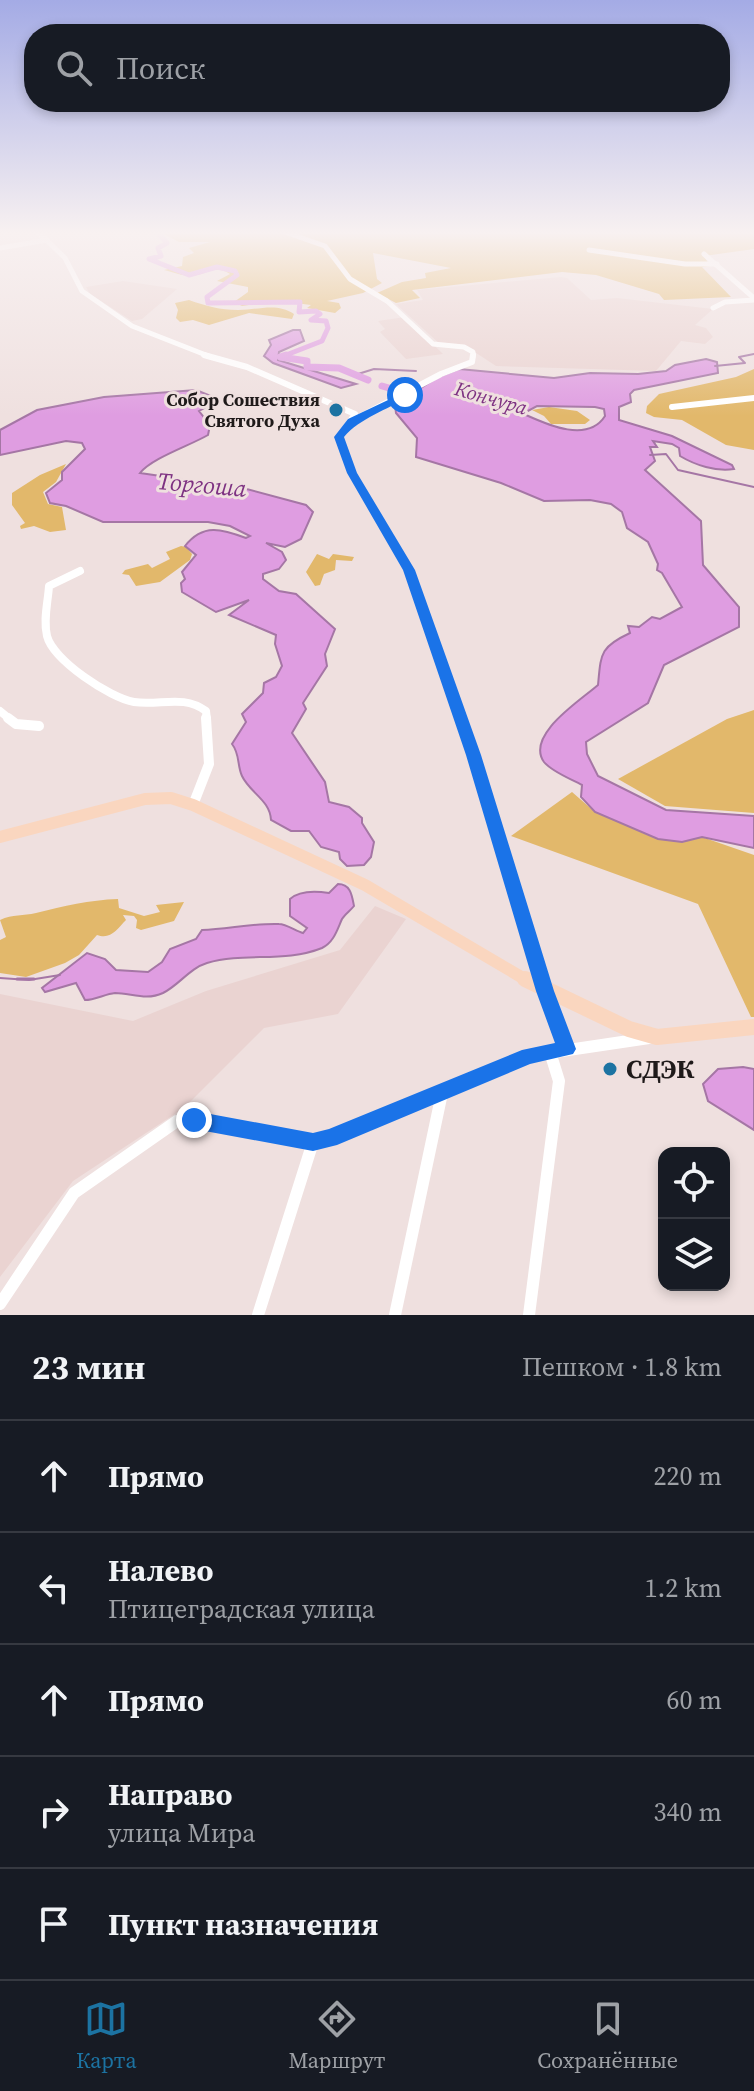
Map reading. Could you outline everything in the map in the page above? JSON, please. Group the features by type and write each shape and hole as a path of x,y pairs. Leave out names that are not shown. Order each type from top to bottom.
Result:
{"main road":[{"path":"0,837 145,799 171,798 193,805 365,885 545,991 629,1029 657,1037 754,1027"}],"street":[{"path":"84,292 130,324 191,351 247,367 352,417 376,412 447,368 472,362 473,352 464,347 433,344 387,301 372,292"},
{"path":"713,308 725,302 754,299"},
{"path":"672,407 754,398"},
{"path":"352,417 339,437 352,473 409,570 474,755 545,991 566,1049"},
{"path":"80,571 49,586 47,639 62,659 119,697 131,702 184,701 199,704 206,711 209,764 193,805"},
{"path":"0,711 16,724 39,726"},
{"path":"0,1304 74,1193 177,1121 194,1120 313,1142 330,1138 528,1056 657,1037"},
{"path":"529,1315 559,1081 550,1052"},
{"path":"395,1315 442,1093"},
{"path":"258,1315 313,1142"}],"shaded area":[{"path":"173,292 142,319 132,321 90,294"},
{"path":"247,292 364,292 327,301 339,303 341,308 335,313 307,308 311,305 279,301 242,306 234,302"},
{"path":"414,292 420,298 396,303 377,293"},
{"path":"418,292 583,292 591,300 617,298 713,309 695,325 706,328 713,337 705,344 681,341 656,371 496,366 464,345 442,346 396,304 423,300"},
{"path":"654,292 727,292 731,297 664,300"},
{"path":"189,300 225,309 274,307 294,314 292,319 249,313 209,325 193,320 180,322 176,318 178,310 175,303"},
{"path":"405,317 443,354 406,359 380,332 385,329 378,321"},
{"path":"754,369 754,450 726,445 682,420 646,413 647,406 659,394 736,377"},
{"path":"549,407 577,411 590,420 585,424 551,424 532,410"},
{"path":"66,464 56,482 43,492 48,504 62,507 66,530 50,532 34,526 21,529 20,526 25,523 12,505 12,493 40,475"},
{"path":"181,546 192,554 190,560 160,582 136,586 129,575 122,574 125,570 148,564 152,568 170,559 166,552"},
{"path":"317,554 329,559 333,554 354,557 352,561 336,560 335,570 324,574 320,585 315,586 306,572"},
{"path":"754,710 754,813 665,806 618,779 727,719"},
{"path":"572,792 595,812 658,839 702,837 754,855 754,1017 751,1017 698,904 511,836"},
{"path":"118,899 119,908 144,916 160,912 156,905 184,902 174,921 141,930 136,928 134,916 123,915 126,920 113,933 97,935 79,955 65,963 26,977 0,973 0,940 6,937 0,920"},
{"path":"375,906 406,919 338,1014 264,1028 184,1108 73,1181 0,1277 0,994 133,1021 206,991 340,950"}],"water":[{"path":"300,330 304,341 279,352 278,360 356,384 341,388 273,363 264,356 271,345 269,340"},
{"path":"706,359 717,362 718,373 634,390 630,394 631,402 619,407 619,420 672,436 732,465 734,469 706,467 680,456 679,448 672,444 653,441 657,447 650,447 655,461 645,470 701,521 703,565 739,607 739,627 664,665 648,703 586,742 587,754 598,776 666,810 754,816 754,848 702,837 682,842 658,839 595,812 581,797 582,785 547,766 540,752 548,730 598,685 600,665 607,647 630,633 628,626 639,627 652,617 660,619 682,607 662,573 657,570 658,564 648,542 627,528 622,512 611,504 590,500 544,501 501,483 416,457 417,438 396,413 395,405 438,377 459,369 554,378 590,373 666,371 675,365","holes":["537,406 604,409 605,416 589,429 578,430 556,427 524,413"]},
{"path":"196,390 211,396 208,406 199,411 210,425 208,435 162,457 140,473 243,488 306,505 313,512 301,539 285,547 266,543 282,552 286,560 279,569 263,574 263,579 279,591 296,594 335,629 325,654 327,666 303,703 306,709 292,733 325,782 329,802 349,807 362,818 374,842 371,857 364,865 347,866 340,859 339,852 321,847 309,831 291,831 271,820 267,807 240,772 232,744 246,722 242,714 263,693 264,683 276,677 282,666 275,644 276,635 229,615 249,600 216,612 182,592 181,583 185,579 182,572 196,555 185,546 199,534 213,530 246,538 250,536 230,526 208,522 103,522 66,506 50,503 46,493 62,480 62,472 85,449 82,443 66,441 0,455 0,430 37,410 104,397"},
{"path":"338,884 348,888 354,906 342,919 332,939 322,948 294,955 207,963 169,990 151,996 115,993 85,1000 76,983 45,992 42,988 87,953 105,959 116,970 148,972 162,962 170,949 196,939 202,930 279,924 303,933 307,928 290,916 290,899 303,893 329,893"},
{"path":"718,1069 754,1069 754,1130 708,1101 703,1084"}],"waterway":[{"name":"Кончура","path":"213,292 207,297 208,303 300,302 299,312 316,311 320,314 311,320 326,321 328,328 322,341 281,357"},
{"path":"715,366 745,363 739,357 754,354"},
{"name":"Кончура","path":"286,355 280,357 307,361 307,367 339,368 368,380"},
{"path":"358,374 374,369 416,371"},
{"name":"Кончура","path":"382,386 413,395"},
{"name":"Кончура","path":"650,455 666,454 678,470 754,487"},
{"name":"Торгоша","path":"0,978 29,980 60,975"},
{"name":"Торгоша","path":"17,979 34,979"}],"place":[{"name":"Собор Сошествия Святого Духа","path":"336,410"},
{"name":"СДЭК","path":"610,1069"}],"route":[{"path":"194,1120 313,1142 330,1138 528,1056 566,1049 545,991 474,755 409,570 386,526 352,473 339,437 352,421 376,412 405,395"}]}
